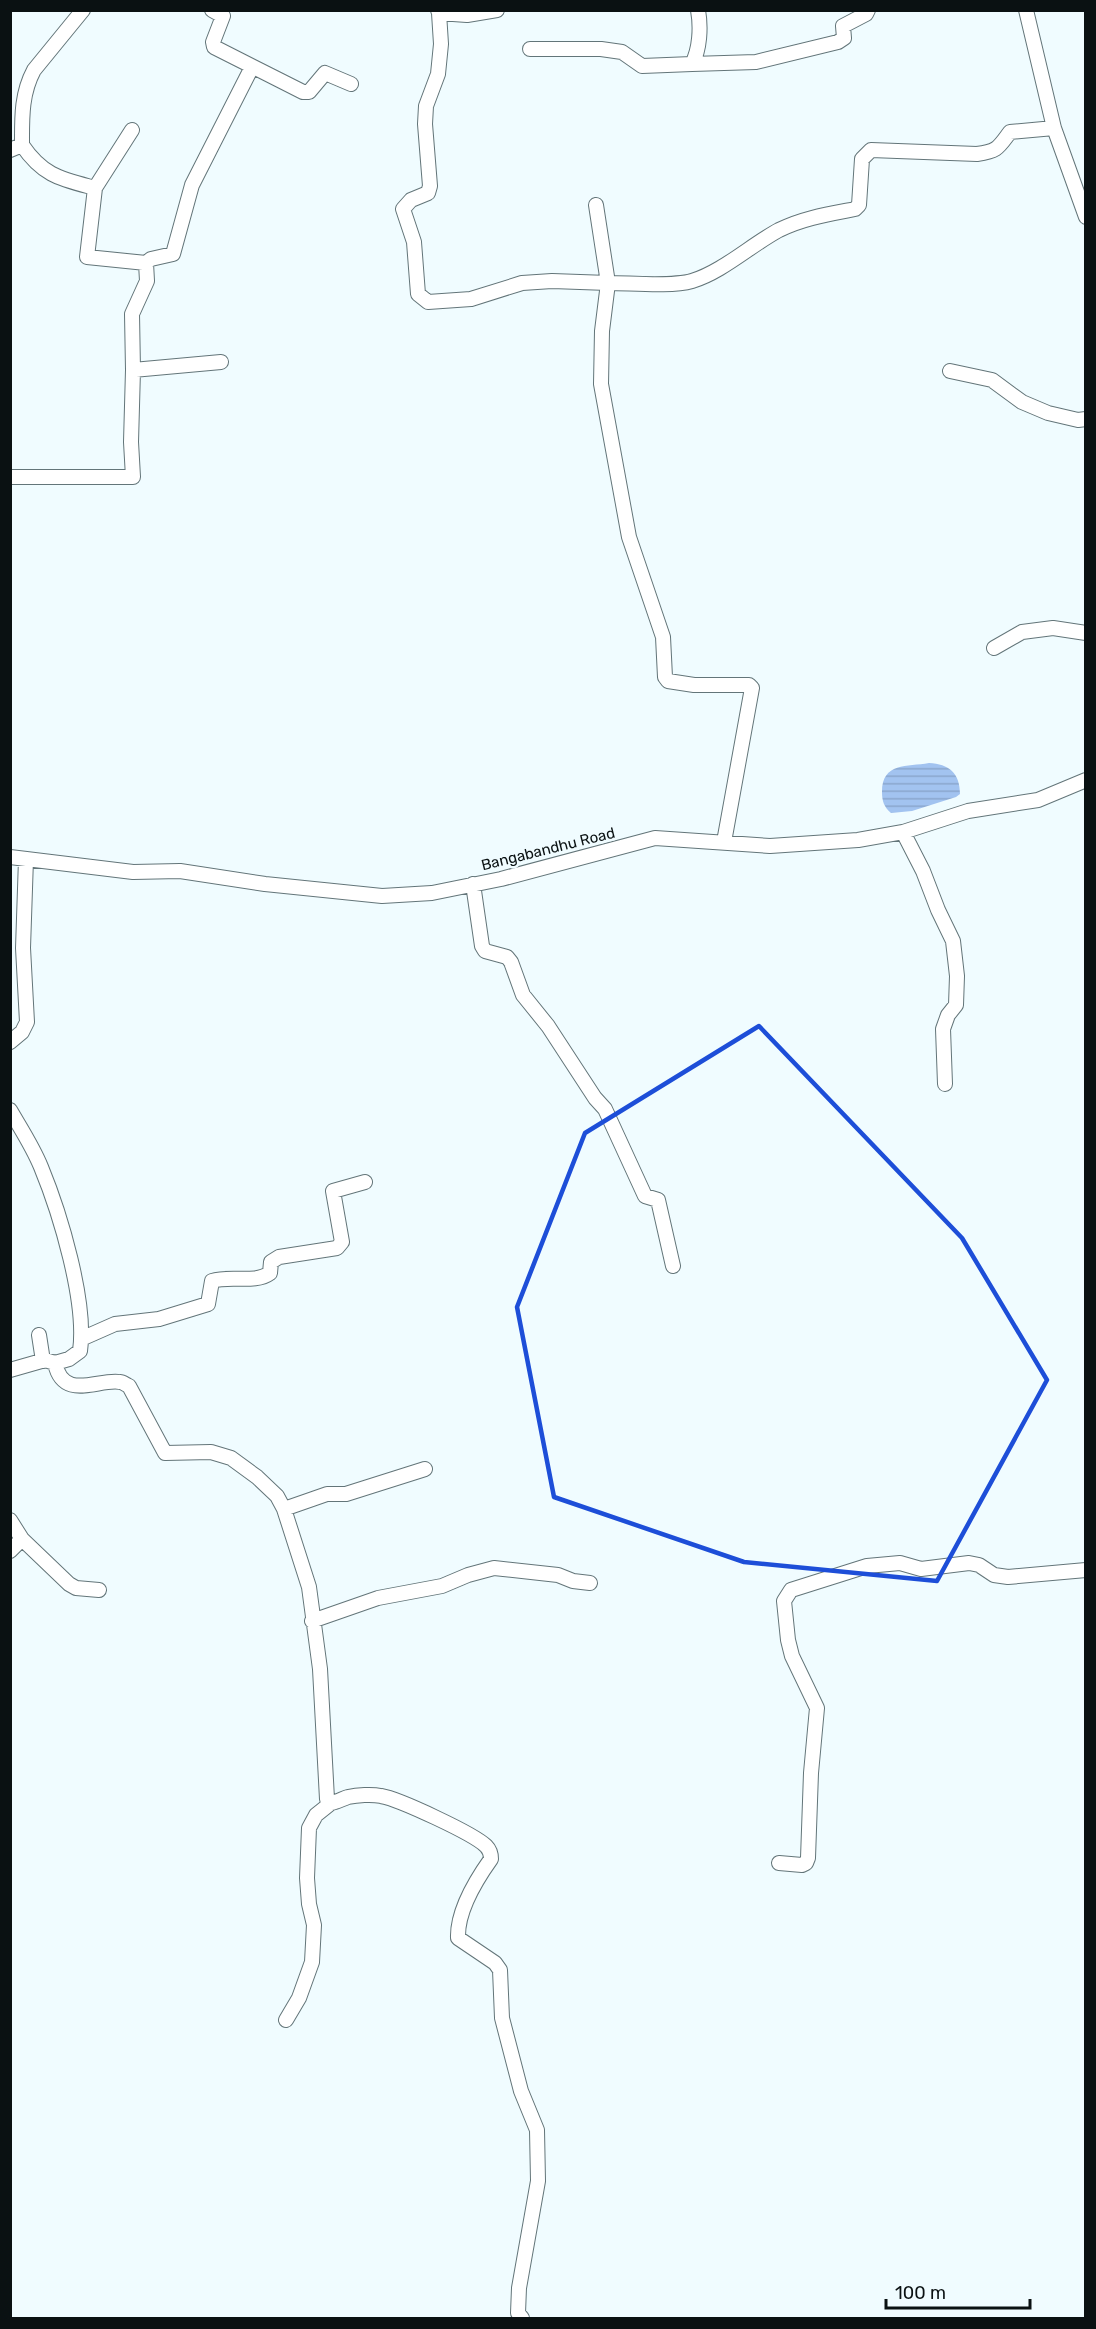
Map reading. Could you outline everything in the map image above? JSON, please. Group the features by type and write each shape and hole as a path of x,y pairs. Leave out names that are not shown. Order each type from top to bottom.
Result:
{"street":[{"path":"83,10 29,79 22,102 16,147 56,178 95,188"},
{"path":"212,10 223,16 213,42 214,46 252,67 303,92 309,92 325,73 351,84"},
{"path":"497,10 467,15 439,12 441,44 438,74 426,106 424,124 430,186 428,193 411,200 404,209 414,242 418,294 428,302 471,299 522,283 552,281 680,283 692,281 781,230 803,220 855,209 859,205 862,159 871,150 977,154 993,152 1001,146 1010,132 1054,128"},
{"path":"692,64 696,56 700,20 698,10"},
{"path":"530,49 601,49 622,52 642,66 756,62 838,42 844,38 843,26 866,14 868,10"},
{"path":"1026,10 1054,128 1086,217"},
{"path":"132,130 95,188 87,257 146,263 152,259 172,254 192,185 252,67"},
{"path":"596,205 609,283 602,331 601,384 629,537 663,637 664,677 668,681 694,685 749,685 752,688 724,842"},
{"path":"10,477 134,477 131,442 132,314 147,281 146,263"},
{"path":"133,370 222,362"},
{"path":"950,371 992,380 1022,402 1048,413 1078,420 1086,419"},
{"path":"994,648 1022,632 1053,628 1086,633"},
{"name":"Bangabandhu Road","path":"10,857 133,872 180,871 265,884 382,896 432,893 655,838 770,846 816,845 858,840 903,832 968,812 1038,800 1086,780"},
{"path":"903,832 924,872 938,910 953,941 957,976 956,1005 948,1015 943,1029 945,1084"},
{"path":"10,1042 22,1032 27,1022 23,948 26,859"},
{"path":"473,884 482,946 485,951 507,957 511,962 523,995 548,1026 595,1098 605,1109 645,1196 658,1200 673,1266"},
{"path":"10,1110 40,1165 59,1215 73,1275 81,1339 80,1351 69,1359 10,1370"},
{"path":"81,1339 115,1324 159,1319 208,1304 212,1281 224,1278 264,1277 270,1273 271,1262 279,1257 337,1248 342,1242 333,1191 365,1182"},
{"path":"39,1335 49,1362 67,1382 84,1386 120,1382 129,1386 165,1453 211,1452 231,1458 258,1477 277,1496 284,1509 309,1587 320,1669 324,1779 327,1799 331,1803"},
{"path":"284,1509 327,1494 346,1494 424,1469"},
{"path":"10,1520 22,1539 69,1584 76,1588 99,1590"},
{"path":"10,1551 22,1539"},
{"path":"779,1863 802,1865 808,1858 811,1773 817,1723 817,1708 792,1656 788,1640 784,1601 791,1590 867,1566 900,1563 921,1569 969,1563 979,1565 994,1575 1008,1577 1086,1570"},
{"path":"312,1621 378,1598 442,1586 468,1575 494,1568 558,1575 573,1581 590,1583"},
{"path":"286,2020 298,1998 312,1962 314,1925 309,1904 307,1878 309,1828 316,1815 331,1803 348,1797 379,1795 402,1802 479,1841 490,1852 491,1859 482,1871 466,1903 458,1938 489,1958 500,1970 504,2026 521,2091 537,2130 538,2181 519,2288 518,2313 522,2319"}],"highlighted area":[{"path":"759,1026 962,1238 1047,1380 937,1581 744,1562 554,1497 517,1307 585,1133"}],"water":[{"path":"929,763 942,765 952,771 958,780 960,794 912,811 891,813 882,798 886,775 904,766"}]}
